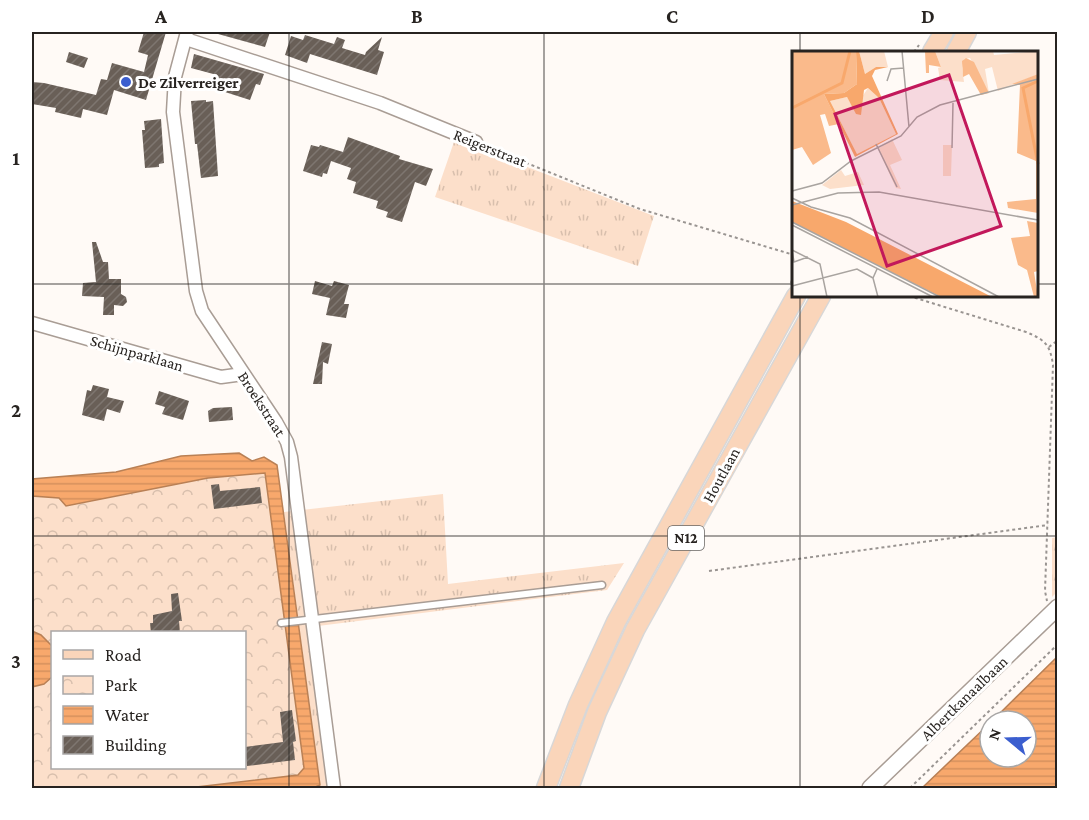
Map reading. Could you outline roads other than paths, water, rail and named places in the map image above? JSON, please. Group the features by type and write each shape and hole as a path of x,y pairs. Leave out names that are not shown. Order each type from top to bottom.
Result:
{"main road":[{"path":"933,51 944,32"},
{"path":"957,51 967,32"},
{"name":"Houtlaan","path":"546,789 578,705 616,622 795,297"},
{"name":"Houtlaan","path":"568,789 597,712 635,630 820,297"}],"street":[{"name":"Reigerstraat","path":"187,35 380,103 476,142"},
{"name":"Broekstraat","path":"187,35 175,77 173,112 196,291 202,311 287,442 291,457 307,619 334,789"},
{"name":"Schijnparklaan","path":"32,323 221,377 243,374"},
{"name":"Albertkanaalbaan","path":"870,789 1055,609"}],"lane":[{"path":"281,623 602,585"}],"water":[{"path":"239,453 252,461 264,457 277,465 320,785 313,788 188,788 298,775 304,768 265,473 208,478 66,506 59,498 32,496 32,479 116,472 181,456"},
{"path":"32,631 41,635 51,645 51,678 44,684 32,687"},
{"path":"1057,657 1057,788 922,788 978,734 978,769 1038,769 1038,709 1004,709"}],"place":[{"name":"De Zilverreiger","path":"126,82"}]}
